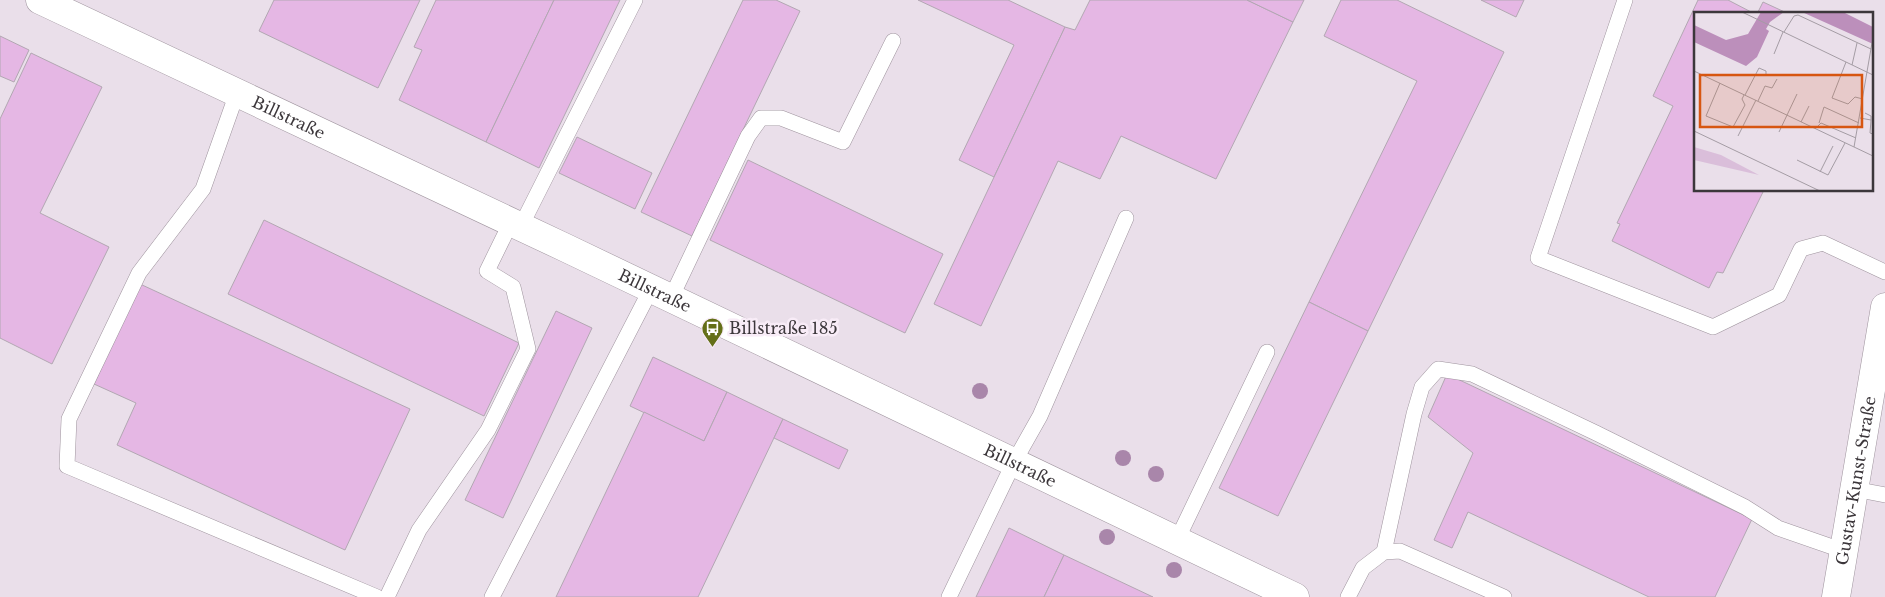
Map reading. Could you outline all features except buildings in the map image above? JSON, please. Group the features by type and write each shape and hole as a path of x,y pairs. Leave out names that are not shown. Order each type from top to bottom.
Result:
{"street":[{"name":"Billstraße","path":"40,0 516,224 1296,597"},
{"name":"Gustav-Kunst-Straße","path":"1836,597 1885,307"}],"lane":[{"path":"387,597 419,530 488,430 528,349 513,287 487,271 516,224 635,0"},
{"path":"1625,0 1538,258 1713,327 1779,295 1801,250 1823,244 1885,272"},
{"path":"492,597 748,136 761,118 781,118 843,142 893,40"},
{"path":"237,93 203,190 139,273 68,419 67,466 378,597"},
{"path":"949,597 1014,462 1040,416 1126,218"},
{"path":"1177,540 1267,352"},
{"path":"1384,552 1414,414 1422,387 1438,369 1472,374 1744,507 1778,528 1844,551"},
{"path":"1854,489 1885,495"},
{"path":"1348,597 1364,568 1384,552 1400,551 1504,597"}],"place":[{"name":"Billstraße 185","path":"713,347"}]}
